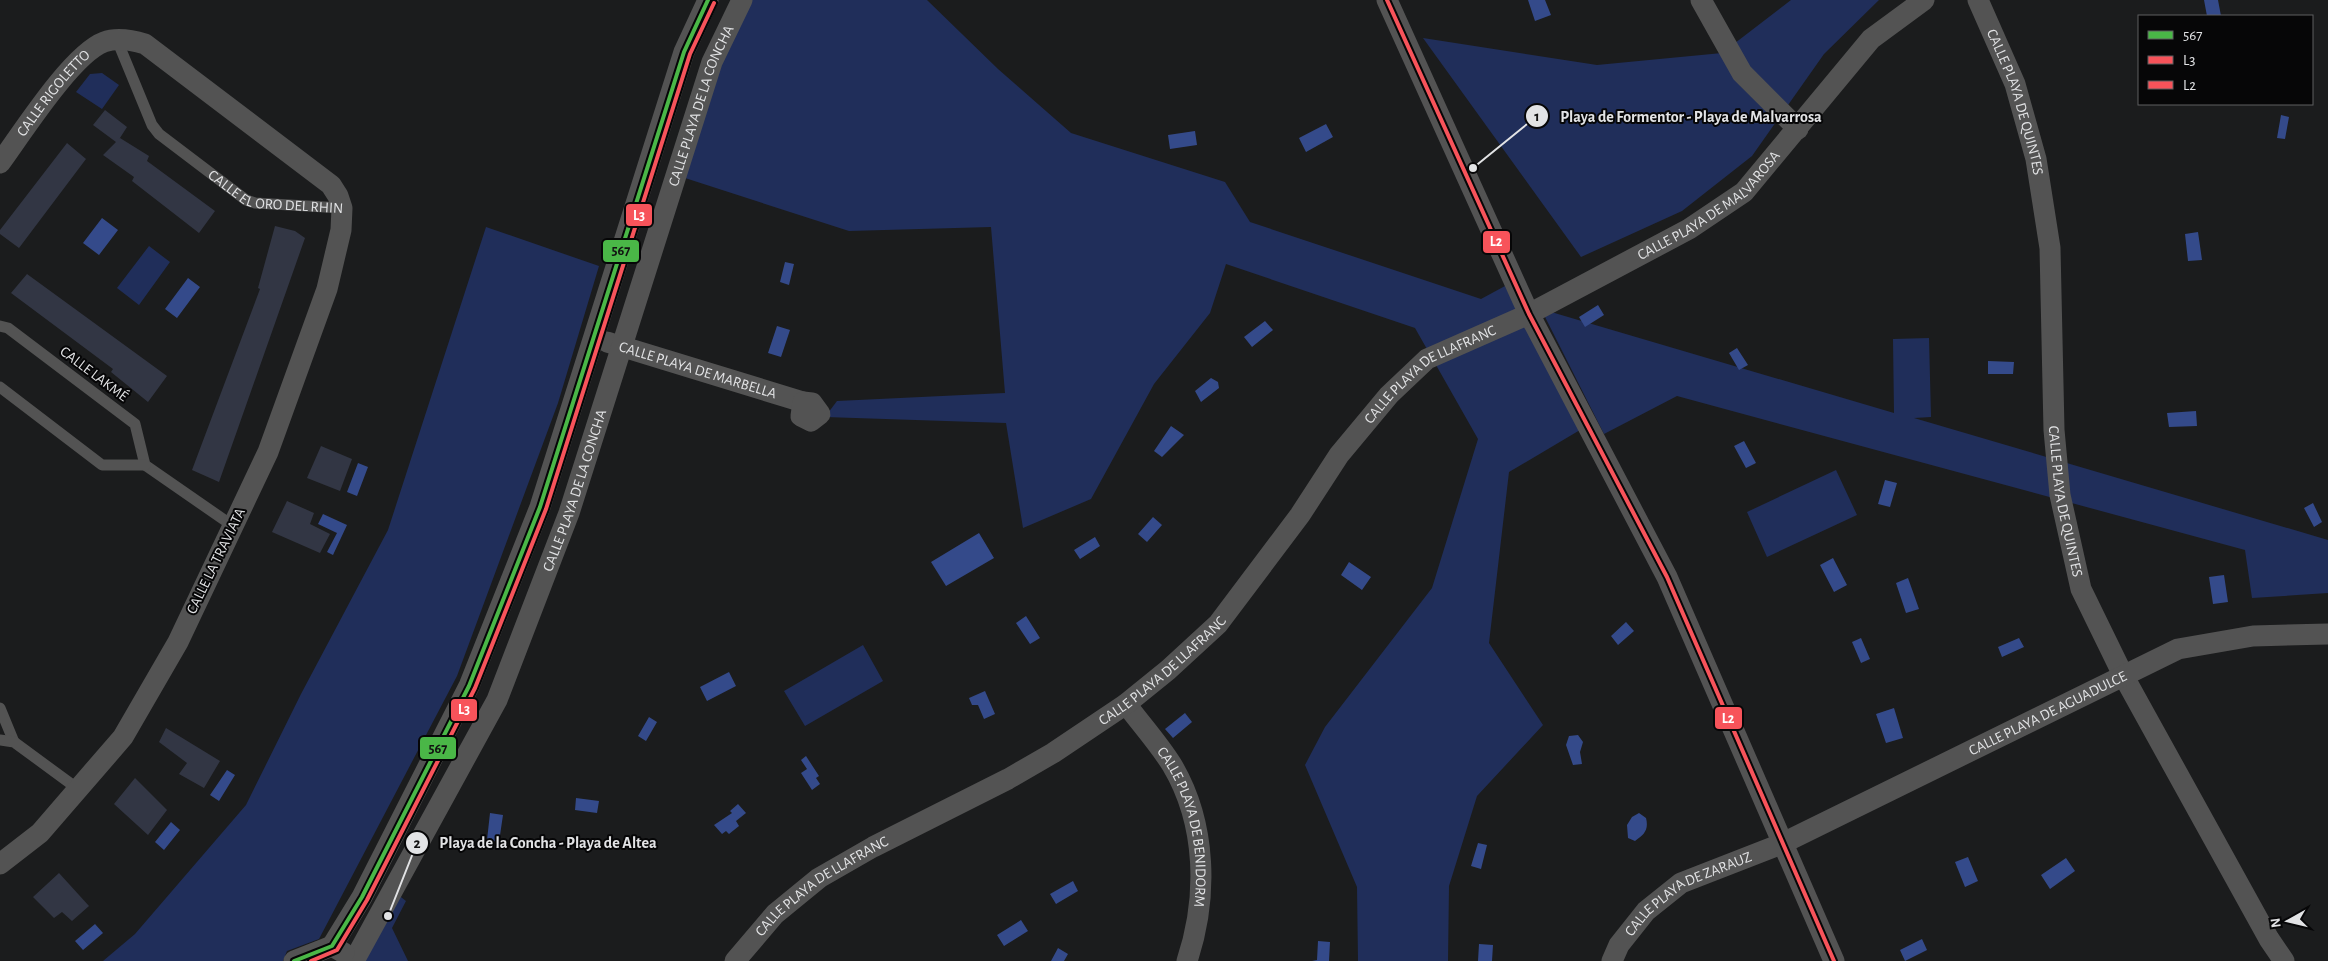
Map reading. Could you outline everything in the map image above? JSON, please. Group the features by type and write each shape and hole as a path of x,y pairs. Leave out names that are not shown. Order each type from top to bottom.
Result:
{"street":[{"name":"CALLE PLAYA DE LA CONCHA","path":"332,946 362,897 469,686 540,507 684,52 708,0"},
{"name":"CALLE PLAYA DE LA CONCHA","path":"356,960 497,700 569,513 712,62 742,0"},
{"path":"1387,0 1529,314 1667,576 1834,961"},
{"path":"1700,0 1742,73 1798,129"},
{"name":"CALLE PLAYA DE MALVAROSA","path":"1529,314 1689,229 1744,192 1871,39 1924,0"},
{"name":"CALLE PLAYA DE QUINTES","path":"1978,0 2015,84 2036,159 2050,248 2054,430 2060,495 2081,589 2123,675 2269,939 2284,961"},
{"name":"CALLE EL ORO DEL RHIN","path":"117,40 128,39 145,44 331,185 338,196 342,208"},
{"name":"CALLE RIGOLETTO","path":"0,163 71,68 90,50 104,42 117,40"},
{"name":"CALLE LA TRAVIATA","path":"0,864 40,833 123,737 178,642 268,452 327,289 341,230 342,208"},
{"name":"CALLE PLAYA DE LLAFRANC","path":"734,961 775,914 819,878 873,847 1053,753 1126,704 1168,670 1218,624 1300,515 1339,455 1390,395 1427,359 1529,314"},
{"name":"CALLE PLAYA DE MARBELLA","path":"592,338 621,345 803,402"},
{"name":"CALLE PLAYA DE AGUADULCE","path":"1782,844 2178,649 2253,636 2328,634"},
{"name":"CALLE PLAYA DE BENIDORM","path":"1126,704 1172,766 1192,812 1203,873 1196,935 1187,961"},
{"name":"CALLE PLAYA DE ZARAUZ","path":"1612,961 1619,945 1646,911 1680,883 1782,844"},
{"path":"294,961 332,946 356,960"}],"lane":[{"name":"CALLE EL ORO DEL RHIN","path":"117,40 152,125 159,134 246,200 255,203 342,208"},
{"name":"CALLE LAKMÉ","path":"0,326 8,328 135,424 145,465"},
{"path":"0,387 102,465 145,465 233,526"},
{"path":"0,708 14,742"},
{"path":"0,740 14,742 78,789"}],"shaded area":[{"path":"751,0 927,0 998,69 1071,133 1225,182 1250,222 1481,299 1505,286 1580,430 1509,472 1489,643 1543,725 1477,796 1449,886 1448,961 1358,961 1357,887 1305,765 1325,727 1432,588 1478,439 1415,328 1226,264 1210,313 1154,384 1091,499 1023,528 1006,423 825,417 837,401 1005,393 991,227 849,231 685,178 724,52"},
{"path":"1528,0 1545,0 1551,15 1535,21"},
{"path":"1791,0 1879,0 1824,54 1752,156 1682,211 1581,257 1423,38 1597,65 1722,53"},
{"path":"2204,0 2218,0 2221,15 2207,15"},
{"path":"102,73 119,85 102,109 76,92 90,74"},
{"path":"2281,115 2289,117 2285,139 2277,138"},
{"path":"1326,124 1333,137 1306,152 1299,138"},
{"path":"1195,131 1197,145 1170,149 1168,135"},
{"path":"102,218 118,230 99,255 83,243"},
{"path":"486,227 599,266 558,403 457,676 319,939 287,951 283,961 103,961 135,934 246,805 301,694 388,530"},
{"path":"2198,232 2202,260 2188,261 2185,234"},
{"path":"149,246 170,262 139,305 117,288"},
{"path":"785,262 794,264 789,285 780,282"},
{"path":"188,278 200,287 177,318 165,309"},
{"path":"1598,305 1604,315 1585,327 1579,317"},
{"path":"1541,309 1894,413 1893,339 1929,338 1931,417 1914,418 2328,540 2328,593 2252,598 2245,550 1677,396 1604,434"},
{"path":"1265,321 1273,330 1252,347 1244,337"},
{"path":"777,326 790,330 781,357 768,353"},
{"path":"1737,348 1748,365 1739,370 1729,353"},
{"path":"1988,361 2014,362 2013,374 1988,374"},
{"path":"1211,378 1218,382 1219,388 1201,402 1195,391"},
{"path":"2196,411 2197,426 2169,427 2167,413"},
{"path":"1171,426 1184,435 1162,457 1154,451"},
{"path":"1744,441 1756,463 1746,468 1734,446"},
{"path":"358,463 368,467 357,496 347,492"},
{"path":"1836,470 1857,515 1767,557 1747,512"},
{"path":"1885,480 1897,483 1890,507 1878,504"},
{"path":"2313,503 2322,522 2314,527 2304,508"},
{"path":"323,514 347,525 333,555 327,552 337,533 318,524"},
{"path":"1153,517 1162,525 1147,542 1138,534"},
{"path":"979,533 994,558 946,586 931,562"},
{"path":"1095,537 1100,546 1080,559 1074,550"},
{"path":"1833,558 1847,585 1834,592 1820,565"},
{"path":"1349,562 1371,577 1362,590 1341,575"},
{"path":"2224,575 2228,602 2213,604 2209,577"},
{"path":"1908,578 1919,609 1906,613 1896,583"},
{"path":"1026,616 1040,638 1030,644 1016,623"},
{"path":"1626,622 1634,631 1618,645 1611,636"},
{"path":"1861,638 1870,659 1861,663 1852,642"},
{"path":"2019,638 2024,647 2002,657 1998,647"},
{"path":"863,645 883,681 805,726 784,691"},
{"path":"729,672 736,686 707,701 700,687"},
{"path":"985,691 995,714 984,719 978,705 972,705 969,698"},
{"path":"1894,708 1903,738 1886,743 1876,714"},
{"path":"1185,713 1192,722 1173,738 1165,729"},
{"path":"649,717 657,722 646,741 638,736"},
{"path":"1578,735 1583,742 1580,752 1582,764 1573,765 1566,745 1569,736"},
{"path":"806,756 819,776 816,778 820,784 812,790 801,773 807,769 801,760"},
{"path":"227,770 235,775 219,801 210,795"},
{"path":"576,798 599,801 597,813 575,810"},
{"path":"738,804 746,813 736,821 739,826 729,834 726,831 722,834 714,825 732,813 730,811"},
{"path":"490,813 503,815 499,842 487,840"},
{"path":"1639,813 1646,818 1647,826 1643,834 1635,841 1628,838 1627,825 1632,817"},
{"path":"171,822 180,830 164,850 155,842"},
{"path":"1478,843 1487,845 1481,869 1471,866"},
{"path":"1968,857 1978,881 1965,887 1955,862"},
{"path":"2066,858 2075,871 2050,889 2041,875"},
{"path":"1073,881 1078,891 1056,904 1050,894"},
{"path":"397,894 406,901 392,928 408,961 361,961"},
{"path":"1021,920 1028,931 1004,946 997,935"},
{"path":"95,924 103,933 83,950 75,941"},
{"path":"1922,939 1927,950 1905,961 1900,950"},
{"path":"1318,941 1330,942 1329,961 1312,961 1317,960"},
{"path":"1479,944 1493,945 1492,961 1478,961"},
{"path":"1058,948 1068,954 1064,961 1051,961"}],"building":[{"path":"105,110 127,127 118,141 120,138 149,156 147,161 215,211 199,233 132,181 134,177 103,155 116,142 93,125"},
{"path":"67,143 86,159 19,248 0,234 0,230"},
{"path":"275,226 295,231 305,238 219,482 192,470 260,289 258,288"},
{"path":"27,274 167,376 148,402 111,372 113,369 11,293"},
{"path":"321,446 352,459 340,491 307,478"},
{"path":"287,501 314,513 310,524 330,534 320,553 272,532"},
{"path":"166,728 220,761 204,788 179,774 187,763 159,742"},
{"path":"135,778 167,810 148,835 114,804"},
{"path":"59,873 89,906 72,921 62,912 54,918 33,897"}],"transit line":[{"name":"567","path":"294,961 332,946 362,897 469,686 540,507 684,52 708,0"},
{"name":"L2","path":"1387,0 1529,314 1667,577 1834,961"},
{"name":"L3","path":"311,961 337,950 367,900 475,688 546,509 690,54 714,3"}],"place":[{"name":"Playa de Formentor - Playa de Malvarrosa","path":"1473,168"},
{"name":"Playa de la Concha - Playa de Altea","path":"388,916"}]}
